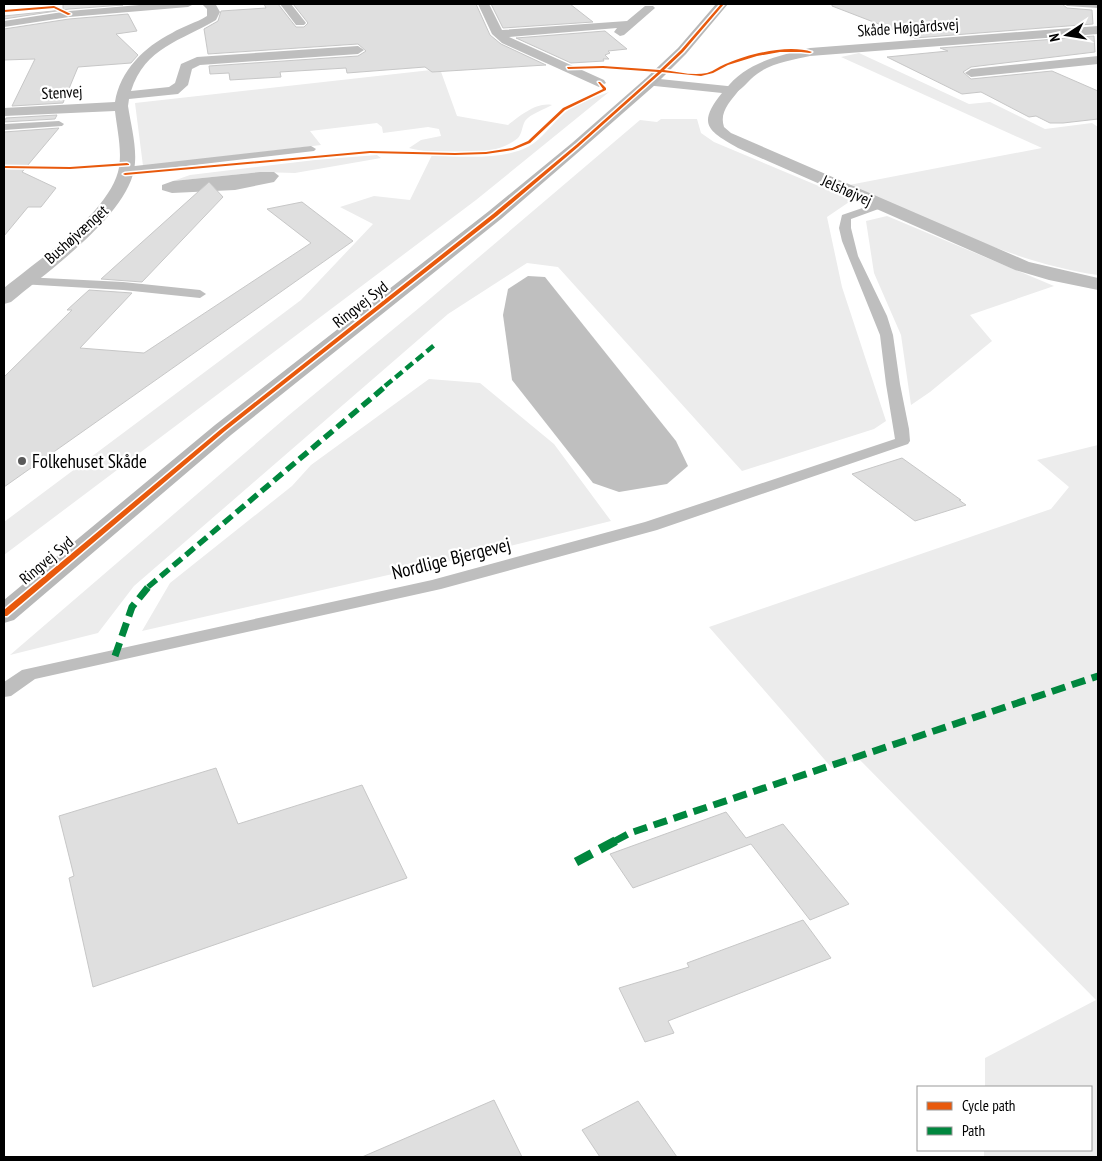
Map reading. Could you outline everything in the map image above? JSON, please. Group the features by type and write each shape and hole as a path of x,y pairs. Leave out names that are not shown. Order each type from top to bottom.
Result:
{"main road":[{"name":"Ringvej Syd","path":"4,614 223,430 495,215 650,82 682,51 722,4"}],"street":[{"path":"4,24 69,14 188,4"},
{"name":"Bushøjvænget","path":"4,298 84,230 110,205 122,185 126,170 122,101 128,80 138,64 149,54 175,36 212,18 214,12 212,7 207,4"},
{"path":"285,4 300,23"},
{"path":"484,4 498,34 506,40 599,83"},
{"path":"498,34 625,28 649,8"},
{"name":"Skåde Højgårdsvej","path":"732,90 753,70 773,61 810,52 1098,30"},
{"path":"122,101 173,90 181,85 186,67 197,61 358,50"},
{"path":"971,73 1098,60"},
{"path":"650,82 732,90"},
{"name":"Jelshøjvej","path":"732,90 716,112 716,123 721,132 743,145 1022,266 1049,274 1098,284"},
{"name":"Stenvej","path":"4,112 122,101"}],"lane":[{"path":"1067,4 1098,6"},
{"path":"4,127 59,124"},
{"path":"126,170 310,149"},
{"name":"Nordlige Bjergevej","path":"4,691 29,674 434,586 651,526 903,441 903,428 894,392 885,328 855,262 843,225 846,217 880,205"},
{"path":"24,281 123,286 200,294"}],"shaded area":[{"path":"859,53 969,104 990,102 1045,129 1092,123 1098,127 1098,275 1065,269 1002,250 849,185 1042,148 841,57"},
{"path":"440,69 457,116 508,125 534,108 552,105 527,118 518,138 508,145 481,152 465,154 409,148 421,140 441,136 439,129 428,127 383,133 382,127 377,123 310,131 321,145 143,166 135,103"},
{"path":"609,92 476,200 4,555 4,522 301,300 373,224 340,207 374,196 410,200 432,155 485,156 512,153 524,149 534,143 571,108"},
{"path":"661,119 697,119 701,133 714,142 852,200 827,217 842,287 886,421 874,429 742,471 558,267 527,263 448,314 134,586 98,633 10,655 289,415 425,303 640,120 657,122"},
{"path":"377,155 381,158 295,173 260,172 173,181 190,175 315,160"},
{"path":"274,172 279,176 274,182 235,190 172,193 162,190 162,185 173,181"},
{"path":"887,216 1054,286 970,315 992,341 930,392 911,405 901,335 874,273 866,221"},
{"path":"528,276 545,277 676,441 688,466 667,484 619,492 593,483 512,380 503,315 508,289"},
{"path":"429,379 480,383 554,444 611,521 441,563 142,631 170,583 292,486 311,465"},
{"path":"1098,445 1098,1157 984,1157 984,1151 1092,1151 1092,1086 985,1086 985,1058 1096,1000 860,760 831,767 709,627 1051,509 1069,487 1037,460"}],"building":[{"path":"63,4 123,5 69,9 63,10"},
{"path":"264,4 278,4 296,27 304,27 308,23 293,4 476,4 490,35 501,44 546,65 432,72 425,67 347,73 346,68 280,72 281,77 230,80 229,73 210,74 209,66 358,56 366,51 358,44 208,54 204,29 218,21 221,11 266,8"},
{"path":"491,4 570,4 593,22 503,28"},
{"path":"832,4 1062,4 1067,8 1092,10 1093,24 915,38 832,6"},
{"path":"62,10 4,19 4,16"},
{"path":"128,14 137,31 116,34 138,55 131,63 78,67 63,103 12,106 35,59 4,60 4,29 69,19"},
{"path":"605,31 627,49 608,51 610,53 605,55 609,59 603,59 604,61 571,63 516,38"},
{"path":"1094,36 1095,52 971,67 963,72 971,79 1052,71 1098,91 1098,119 1063,123 1050,123 1036,116 1029,117 981,92 962,94 887,57 948,51 940,48"},
{"path":"57,115 55,119 4,122 6,118"},
{"path":"59,128 22,172 56,188 41,207 28,207 4,236 4,132"},
{"path":"209,182 223,197 142,282 101,279"},
{"path":"302,202 353,241 4,487 4,377 72,310 67,310 89,290 132,293 80,348 144,353 311,243 267,209"},
{"path":"902,458 966,505 915,521 852,474"},
{"path":"216,768 238,824 362,785 407,878 93,987 69,878 74,876 59,816"},
{"path":"726,812 746,838 783,824 849,904 810,920 751,844 633,888 610,854"},
{"path":"803,920 831,958 668,1021 674,1033 645,1042 619,988 689,967 687,963"},
{"path":"494,1100 522,1157 362,1157"},
{"path":"638,1101 677,1157 600,1157 582,1130"}],"marked path":[{"path":"115,656 132,607 153,582 437,343"},
{"path":"576,862 630,833 1098,676"}],"cycle path":[{"path":"4,614 223,430 495,215 577,146 650,82 682,51 722,4"},
{"path":"4,11 54,7 69,14"},
{"path":"568,68 614,67 701,75 712,72 724,65 757,55 780,51 810,52"},
{"path":"125,174 370,152 455,154 486,153 513,149 529,142 564,109 605,89 599,83"},
{"path":"4,167 70,168 127,164"}],"place":[{"name":"Folkehuset Skåde","path":"22,461"}]}
